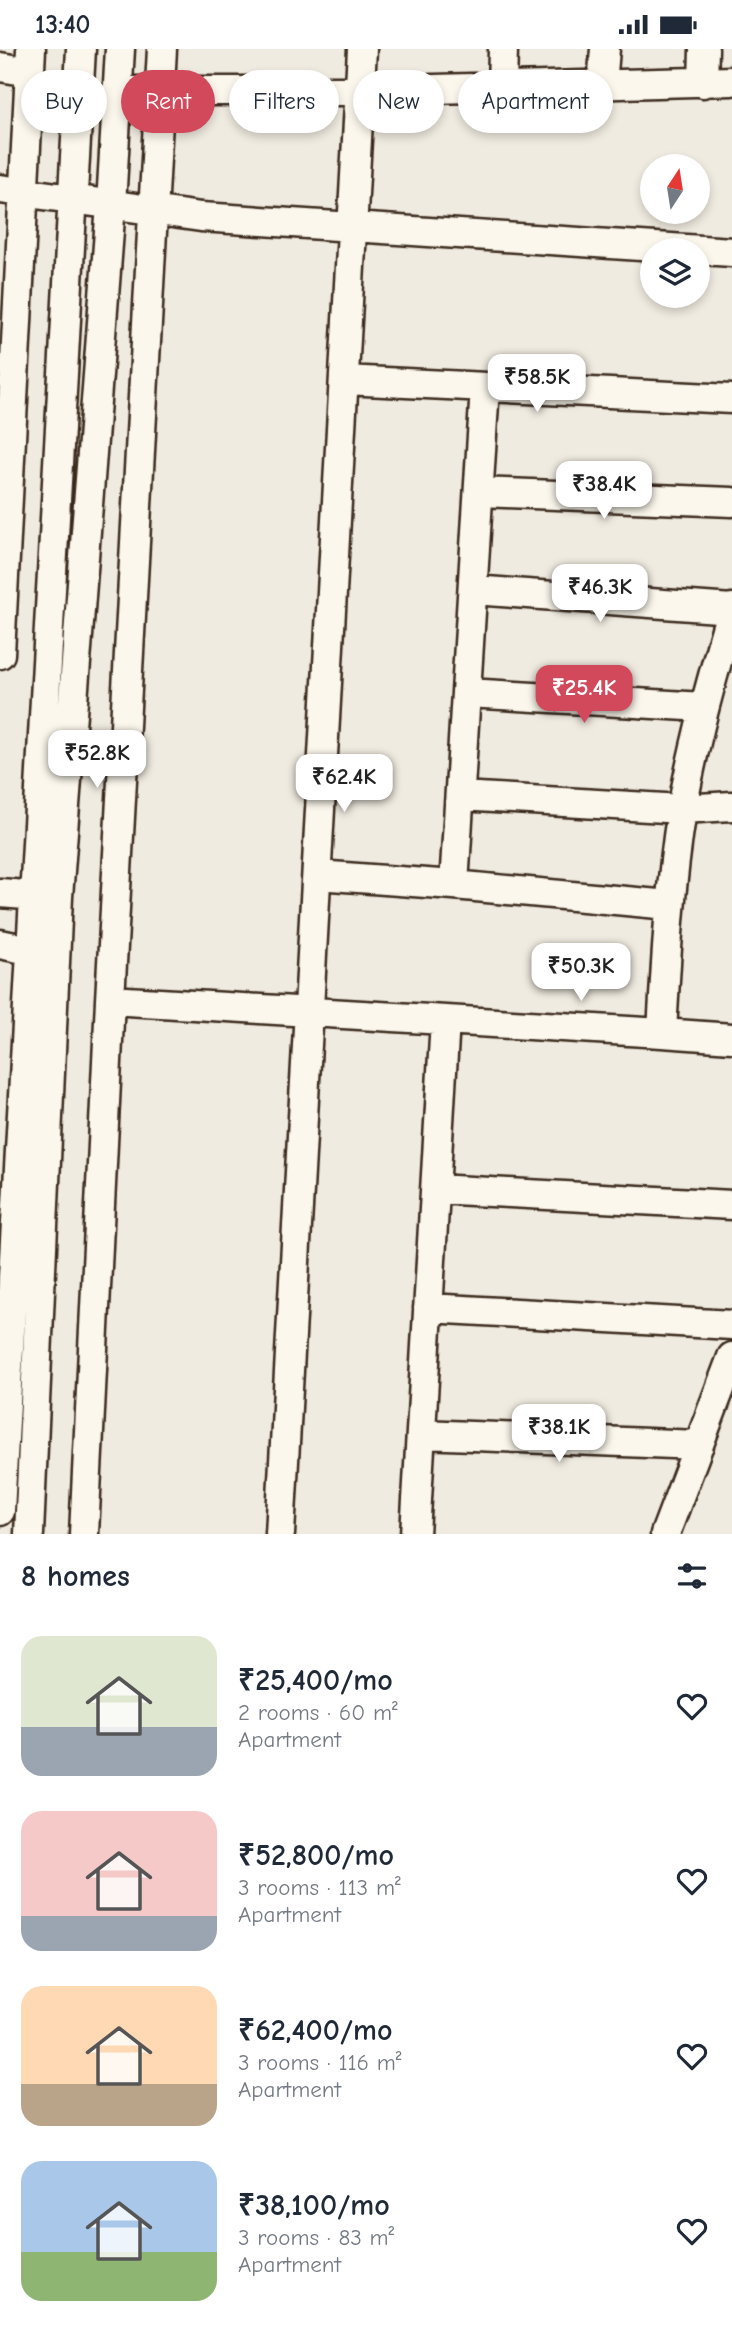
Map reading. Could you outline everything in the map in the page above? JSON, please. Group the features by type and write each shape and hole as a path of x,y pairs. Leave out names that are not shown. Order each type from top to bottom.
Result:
{"street":[{"path":"0,1511 43,953 81,49"},
{"path":"46,897 111,205 120,49"},
{"path":"161,70 162,49"},
{"path":"360,70 362,49"},
{"path":"502,70 503,49"},
{"path":"603,70 605,49"},
{"path":"703,83 704,49"},
{"path":"0,67 31,60 12,191 0,654"},
{"path":"613,85 732,81"},
{"path":"116,90 121,90"},
{"path":"215,92 353,91"},
{"path":"84,1534 158,133"},
{"path":"280,1534 357,133"},
{"path":"12,191 201,217 732,252"},
{"path":"344,380 732,399"},
{"path":"454,885 485,387"},
{"path":"479,492 732,502"},
{"path":"473,590 732,609 704,707 682,809 669,905 662,1033"},
{"path":"467,693 704,707"},
{"path":"460,796 682,809 732,806"},
{"path":"317,875 669,905"},
{"path":"0,893 46,897"},
{"path":"0,944 43,953"},
{"path":"29,1534 43,953"},
{"path":"110,1000 732,1038"},
{"path":"415,1534 445,1020"},
{"path":"435,1189 732,1205"},
{"path":"428,1308 732,1325"},
{"path":"665,1534 732,1357"},
{"path":"421,1434 699,1445"}]}
